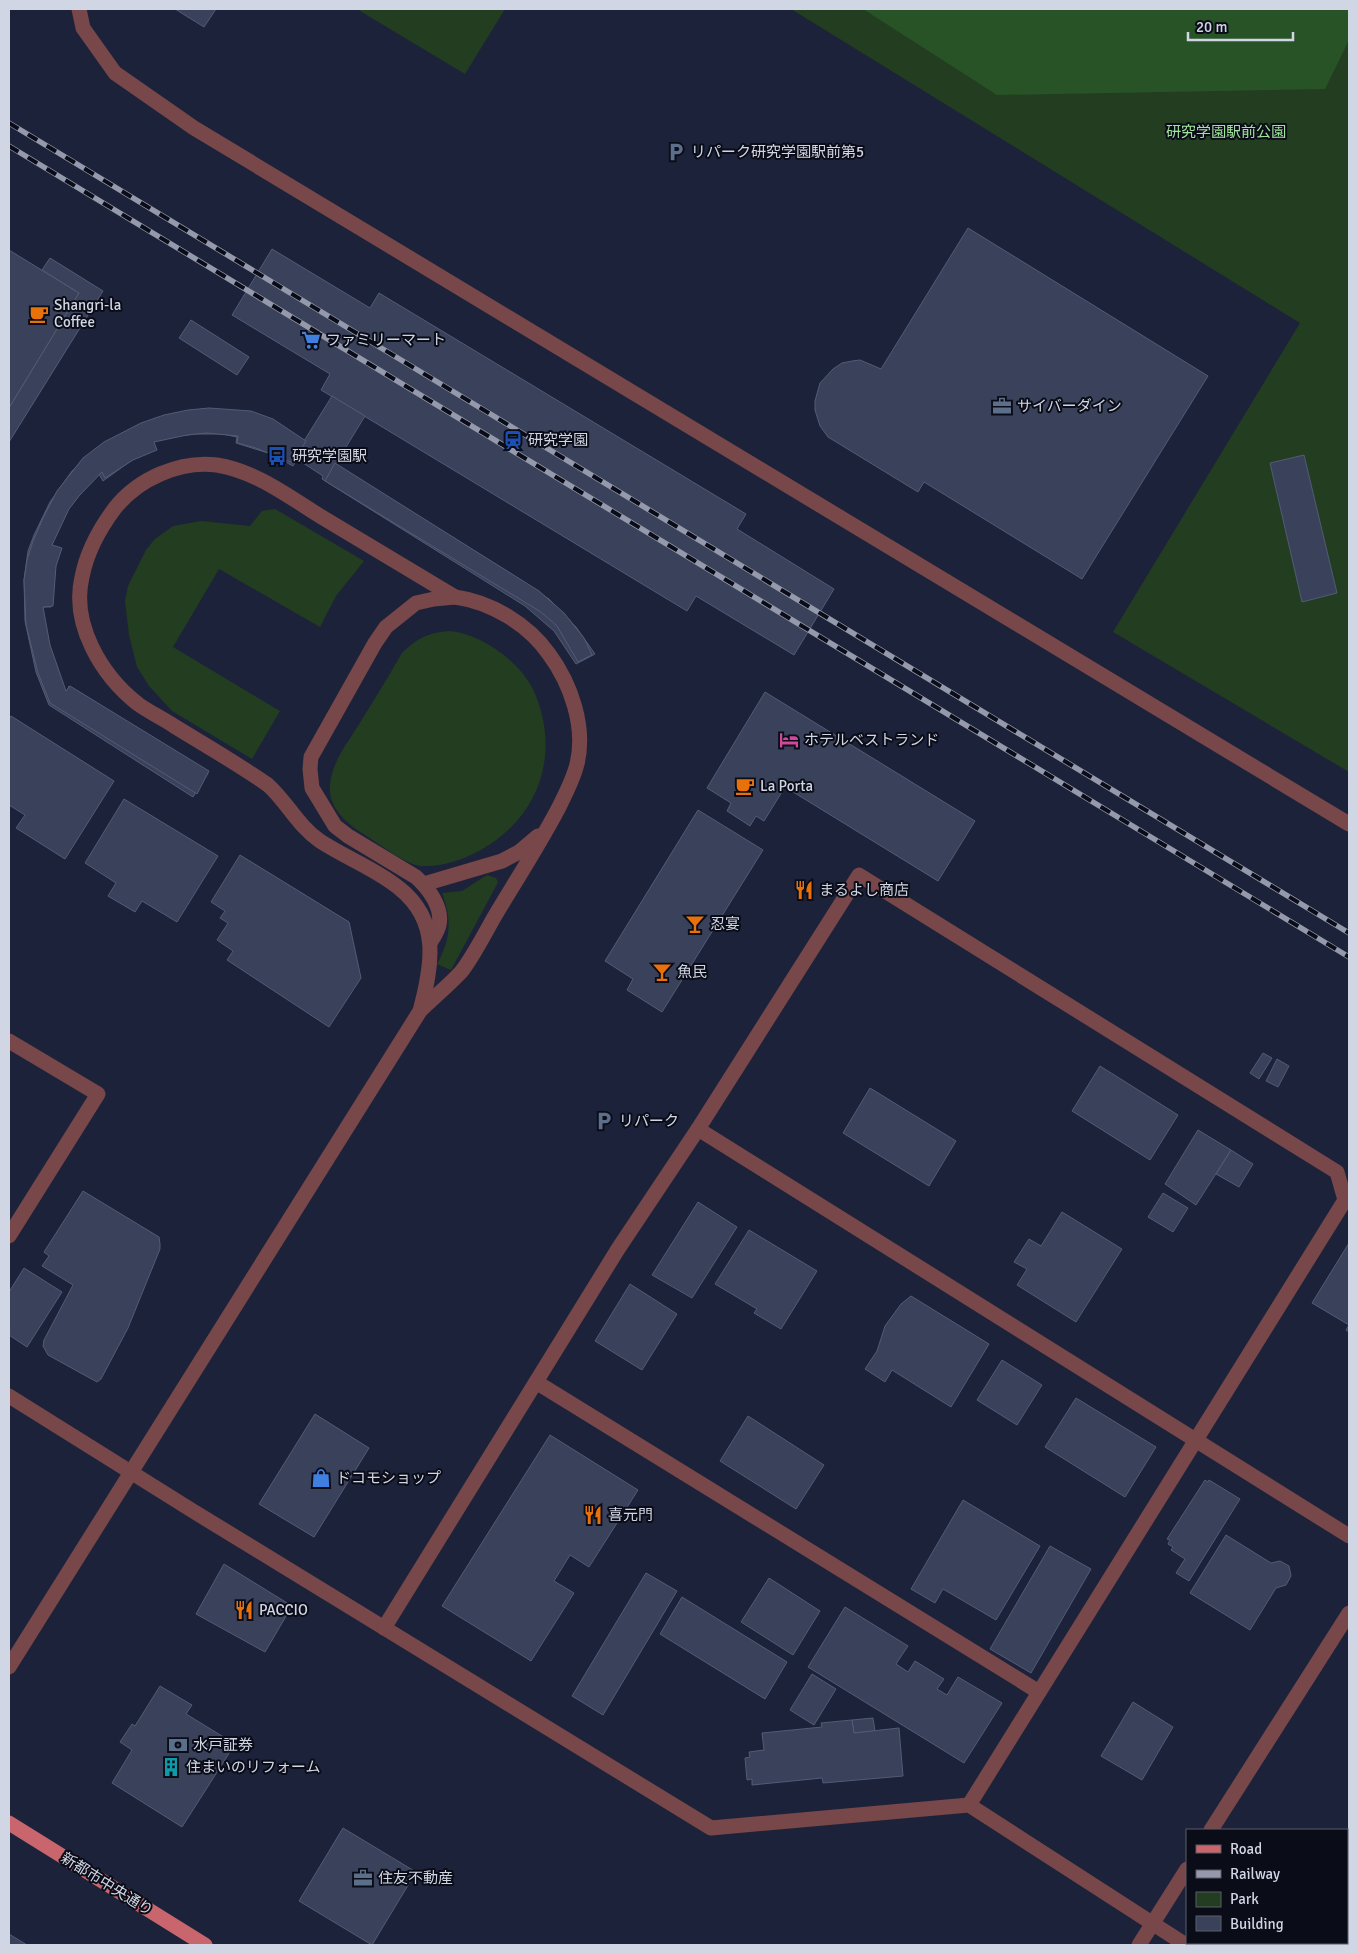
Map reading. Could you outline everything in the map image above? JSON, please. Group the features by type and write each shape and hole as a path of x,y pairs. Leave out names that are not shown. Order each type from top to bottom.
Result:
{"main road":[{"name":"新都市中央通り","path":"9,1823 205,1945"}],"street":[{"path":"79,9 83,28 115,73 194,128 1349,824"},
{"path":"420,1011 428,980 430,943 427,926 421,912 412,899 398,887 319,840 304,828 278,794 268,785 138,704 119,687 103,668 91,645 84,624 80,594 82,577 90,550 102,525 118,504 136,488 156,475 193,465 217,465 259,479 455,597"},
{"path":"9,1667 420,1011 461,971 549,827 570,785 577,763 579,736 571,693 556,663 543,645 527,629 485,604 472,599 455,597 434,598 416,603 386,627 375,643 311,757 310,769 312,788 335,826 348,836 416,876 424,884 434,899 439,912 439,925 430,943"},
{"path":"424,884 502,861 519,852 549,827"},
{"path":"384,1628 618,1249 698,1129 859,875 1337,1172 1345,1200 1195,1439 970,1805"},
{"path":"9,1040 98,1094 9,1236"},
{"path":"698,1129 1349,1536"},
{"path":"536,1382 1039,1692"},
{"path":"9,1396 711,1828 970,1805 1186,1945"},
{"path":"1213,1829 1349,1613"},
{"path":"1139,1945 1186,1871"}],"green space":[{"path":"361,9 505,9 465,74 360,11"},
{"name":"研究学園駅前公園","path":"791,9 1349,9 1349,772 1113,632 1300,323"},
{"path":"863,9 1349,9 1349,40 1325,89 997,95"},
{"path":"275,509 364,561 336,596 320,627 219,569 173,647 280,711 252,759 172,711 149,686 137,667 129,635 125,601 128,586 146,550 155,539 173,526 201,521 250,526 262,511"},
{"path":"449,631 462,633 488,644 512,662 530,684 543,719 546,741 544,763 539,784 529,804 516,822 499,838 479,851 459,860 444,864 421,866 399,857 344,819 332,800 330,793 331,776 342,751 402,653 423,637"},
{"path":"487,875 496,878 498,882 451,970 437,964 445,946 449,921 442,893 462,891"}],"building":[{"path":"175,9 216,9 204,27"},
{"name":"サイバーダイン","path":"968,228 1208,376 1082,579 924,482 918,492 828,437 820,426 815,410 815,401 820,383 833,369 842,363 860,360 881,369"},
{"path":"272,249 370,308 379,293 746,514 737,529 834,589 794,655 696,596 687,611 321,390 330,374 232,315"},
{"path":"9,250 79,293 9,408"},
{"path":"50,258 103,291 9,442 9,408 79,293 42,270"},
{"path":"191,320 249,357 237,375 179,338"},
{"path":"332,396 365,416 335,465 549,599 576,627 595,654 576,664 554,631 525,606 322,479 323,476 297,459 293,466 268,453 236,443 237,437 222,434 196,434 151,442 154,450 132,460 103,481 99,474 68,509 51,546 59,548 52,581 51,607 43,607 44,622 54,663 66,694 69,686 208,773 193,797 49,705 36,672 25,621 24,580 28,551 50,502 72,471 94,451 136,426 173,415 228,414 268,423 304,441"},
{"path":"209,408 251,411 273,419 306,441 293,463 256,448 237,443 238,436 207,433 187,435 154,442 157,450 133,460 105,478 102,472 69,509 52,545 62,548 56,566 53,606 43,607 50,645 66,691 70,686 209,771 197,794 50,703 38,673 26,625 24,580 27,560 43,518 57,491 83,458 104,442 141,423 164,415"},
{"path":"1304,455 1337,593 1302,602 1270,463"},
{"path":"335,463 539,591 564,613 584,638 592,655 578,662 557,626 541,612 325,481"},
{"name":"ホテルベストランド","path":"765,692 975,821 938,881 785,787 764,821 756,816 750,826 727,811 731,803 707,788"},
{"path":"11,716 114,781 65,859 16,828 25,815 9,805 9,719"},
{"path":"124,799 218,856 177,922 142,901 135,912 108,896 116,883 85,863"},
{"path":"698,810 763,850 662,1012 627,990 633,979 605,961"},
{"path":"240,855 349,922 361,978 329,1027 227,960 233,951 217,940 228,923 220,918 225,911 211,902"},
{"path":"1263,1053 1272,1058 1259,1079 1250,1073"},
{"path":"1277,1059 1289,1066 1278,1087 1266,1081"},
{"path":"1100,1066 1178,1115 1150,1160 1072,1111"},
{"path":"870,1088 956,1141 929,1186 843,1133"},
{"path":"1198,1130 1231,1150 1196,1205 1165,1184"},
{"path":"1231,1150 1253,1164 1239,1187 1216,1174"},
{"path":"83,1191 159,1237 160,1244 160,1249 128,1328 101,1379 97,1382 48,1355 43,1346 44,1340 73,1285 42,1266 49,1256 44,1252"},
{"path":"1163,1193 1188,1208 1173,1232 1148,1217"},
{"path":"698,1202 737,1227 692,1298 652,1275"},
{"path":"1062,1212 1122,1249 1076,1322 1017,1285 1027,1269 1014,1262 1029,1239 1041,1246"},
{"path":"749,1230 817,1271 781,1329 754,1313 757,1309 715,1284"},
{"path":"1349,1243 1349,1325 1312,1303"},
{"path":"24,1268 62,1292 27,1347 9,1335 9,1292"},
{"path":"630,1284 677,1314 642,1370 595,1341"},
{"path":"911,1296 989,1344 951,1407 892,1370 885,1382 865,1369 877,1351 885,1326 901,1304"},
{"path":"1002,1360 1042,1385 1017,1425 977,1400"},
{"path":"1076,1398 1156,1447 1125,1497 1045,1447"},
{"path":"315,1414 369,1448 314,1537 259,1504"},
{"path":"748,1416 824,1465 796,1509 720,1461"},
{"path":"550,1435 638,1490 589,1567 570,1555 554,1581 574,1593 531,1661 442,1606"},
{"path":"1205,1480 1208,1482 1209,1480 1240,1499 1189,1581 1176,1573 1185,1559 1171,1550 1173,1547 1168,1544 1170,1540 1167,1539"},
{"path":"963,1500 1040,1546 996,1620 943,1589 935,1603 911,1589"},
{"path":"1226,1535 1271,1563 1280,1561 1289,1566 1291,1576 1286,1585 1276,1588 1250,1630 1190,1593"},
{"path":"1050,1546 1091,1569 1031,1673 990,1649"},
{"path":"224,1564 292,1606 265,1652 196,1614"},
{"path":"646,1573 677,1591 603,1715 572,1696"},
{"path":"769,1578 820,1611 793,1655 741,1622"},
{"path":"682,1597 787,1662 765,1699 660,1634"},
{"path":"845,1607 908,1646 896,1664 908,1672 915,1661 944,1679 937,1689 947,1695 958,1677 1002,1703 964,1763 808,1667"},
{"path":"812,1674 836,1689 814,1725 790,1710"},
{"name":"住まいのリフォーム","path":"160,1686 192,1705 186,1714 235,1744 182,1827 112,1783 132,1750 120,1742 132,1724 135,1726"},
{"path":"1133,1702 1173,1727 1142,1780 1101,1756"},
{"path":"873,1718 875,1731 854,1733 852,1720"},
{"path":"852,1720 854,1733 899,1728 903,1776 823,1783 822,1778 752,1785 752,1779 747,1780 745,1758 750,1757 749,1752 764,1750 762,1733 822,1727 821,1723"},
{"path":"343,1828 416,1872 372,1945 299,1901"},
{"path":"1349,1832 1349,1878 1348,1878"},
{"path":"9,1934 27,1945 9,1945"},
{"path":"1308,1944 1342,1944 1342,1945"}],"railway":[{"path":"9,123 1349,933"},
{"path":"9,146 1349,957"}],"place":[{"name":"リパーク研究学園駅前第5","path":"676,152"},
{"name":"Shangri-la Coffee","path":"39,314"},
{"name":"ファミリーマート","path":"311,340"},
{"name":"サイバーダイン","path":"1002,406"},
{"name":"研究学園","path":"513,440"},
{"name":"研究学園駅","path":"277,456"},
{"name":"ホテルベストランド","path":"789,740"},
{"name":"La Porta","path":"745,786"},
{"name":"まるよし商店","path":"804,890"},
{"name":"忍宴","path":"695,924"},
{"name":"魚民","path":"662,972"},
{"name":"リパーク","path":"604,1121"},
{"name":"ドコモショップ","path":"321,1478"},
{"name":"喜元門","path":"593,1515"},
{"name":"PACCIO","path":"244,1610"},
{"name":"水戸証券","path":"178,1745"},
{"name":"住まいのリフォーム","path":"171,1767"},
{"name":"住友不動産","path":"363,1878"}]}
